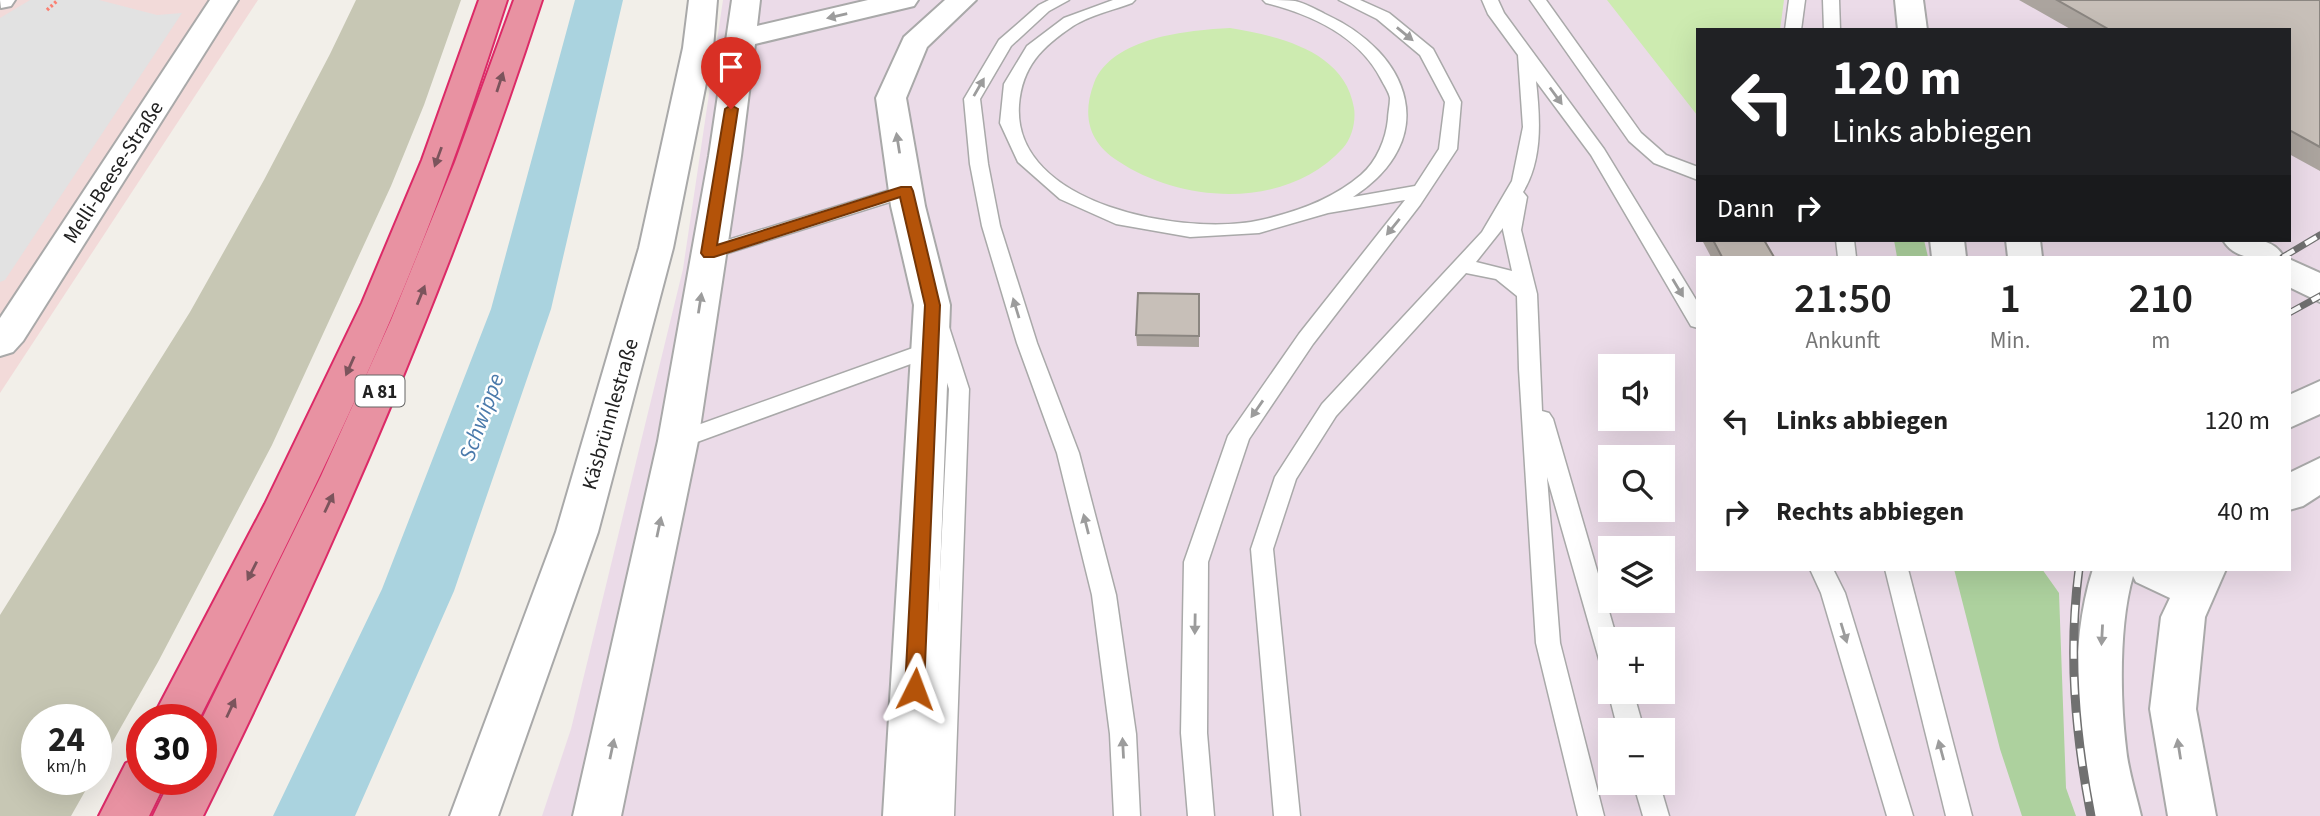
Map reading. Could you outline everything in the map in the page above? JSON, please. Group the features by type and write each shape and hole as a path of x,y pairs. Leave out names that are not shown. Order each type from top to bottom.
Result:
{"highway":[{"name":"A 81","path":"183,704 317,442 438,159 494,0"},
{"name":"A 81","path":"217,737 310,545 417,304 481,143 528,0"},
{"path":"123,816 135,795"},
{"path":"177,816 188,795"}],"street":[{"name":"Melli-Beese-Straße","path":"0,342 10,332 223,0"},
{"name":"Käsbrünnlestraße","path":"474,816 580,519 656,248 698,48 703,0"},
{"path":"597,816 678,441 747,0"},
{"path":"741,39 904,0"},
{"path":"907,816 933,305 906,191 891,98 914,43 962,0"},
{"path":"1909,0 1913,28"},
{"path":"2243,242 2265,256"},
{"path":"2291,272 2320,289"},
{"path":"2291,412 2320,396"},
{"path":"2291,494 2320,474"},
{"path":"2291,496 2320,511"},
{"path":"2113,571 2104,601 2101,666 2102,749 2117,816"},
{"path":"2161,571 2199,579 2183,617 2173,709 2192,816"}],"lane":[{"path":"1061,0 1044,8 1005,43 972,99 979,164 991,226 1027,343 1068,453 1104,595 1123,734 1127,816"},
{"path":"1127,0 1070,21 1033,49 1012,84 1009,123 1027,162 1066,195 1123,220 1190,231 1259,227 1321,209 1420,191"},
{"path":"1271,0 1293,5 1342,27 1379,60 1398,97 1395,139 1376,168 1369,177 1321,209"},
{"path":"1201,816 1194,733 1196,562 1239,436 1306,339 1420,191 1448,149 1454,102 1427,52 1383,16 1347,0"},
{"path":"1490,0 1496,15 1598,152 1696,318"},
{"path":"1538,0 1635,137 1660,159 1696,173"},
{"path":"1793,28 1797,0"},
{"path":"1831,0 1832,28"},
{"path":"1525,54 1532,127 1512,230 1527,294 1529,369 1548,643 1591,816"},
{"path":"1286,816 1262,549 1286,477 1329,410 1489,236 1521,181"},
{"path":"709,253 906,191"},
{"path":"1462,266 1502,273 1527,294"},
{"path":"933,305 959,389 941,816"},
{"path":"678,441 931,349"},
{"path":"1529,369 1601,627"},
{"path":"1822,571 1833,593 1900,816"},
{"path":"1896,571 1959,816"},
{"path":"1650,795 1656,816"}],"path":[{"path":"47,10 58,0"}],"shaded area":[{"path":"0,0 258,0 0,393"},
{"path":"30,0 99,0 157,15 182,13 5,280 0,282 0,18"},
{"path":"356,0 461,0 424,105 391,186 272,445 158,662 134,704 126,704 126,718 112,743 112,704 21,704 21,795 83,795 71,816 0,816 0,615 190,312 330,54"},
{"path":"723,0 2320,0 2320,816 542,816 571,729 683,269"}],"green space":[{"path":"1607,0 1784,0 1780,28 1696,28 1696,114"},
{"path":"1230,28 1288,42 1324,60 1338,73 1348,89 1354,108 1354,124 1343,148 1320,168 1293,182 1264,191 1234,194 1172,186 1144,175 1108,154 1094,136 1088,117 1090,95 1103,68 1117,55 1153,39 1194,31"},
{"path":"1894,242 1924,242 1928,256 1897,256"},
{"path":"1955,571 2043,571 2059,593 2066,788 2076,816 2022,816 2000,749"}],"building":[{"path":"2057,0 2320,0 2320,147 2291,131 2291,28 2106,28"},
{"path":"1714,242 1765,242 1773,256 1721,256"},
{"path":"1138,293 1199,294 1199,336 1136,335"}],"waterway":[{"name":"Schwippe","path":"314,816 418,591 521,309 599,0"}],"railway":[{"path":"2285,256 2320,235"},
{"path":"2291,312 2320,296"},
{"path":"2079,571 2074,631 2075,693 2091,816"}],"route":[{"path":"731,109 709,253 906,191 933,305 915,689"}]}
